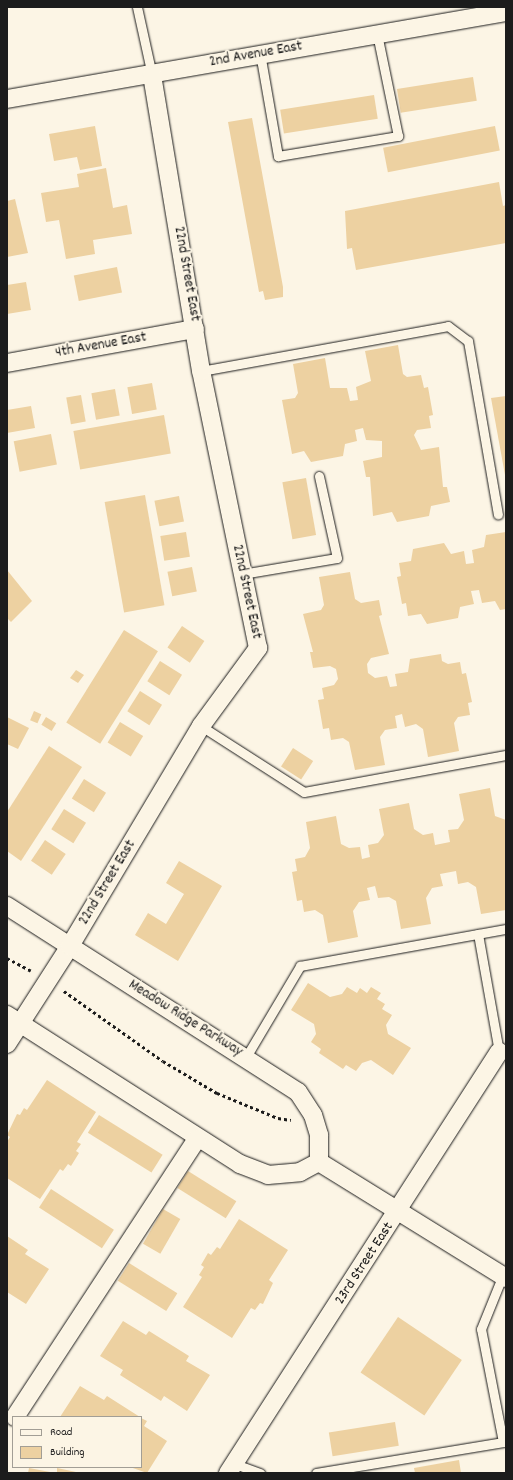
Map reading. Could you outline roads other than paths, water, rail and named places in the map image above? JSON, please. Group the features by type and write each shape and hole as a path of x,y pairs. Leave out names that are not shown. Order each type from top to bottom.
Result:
{"street":[{"name":"2nd Avenue East","path":"7,99 152,75 260,54 506,12"},
{"name":"22nd Street East","path":"7,1044 14,1019 46,981 70,946 201,726 258,648 201,371 152,75"},
{"name":"4th Avenue East","path":"7,363 195,329"},
{"name":"Meadow Ridge Parkway","path":"7,906 246,1057 298,1092 316,1123 320,1135 319,1162"},
{"path":"14,1019 197,1139 240,1164 268,1175 300,1172 319,1162 398,1213 504,1278"},
{"name":"23rd Street East","path":"232,1468 398,1213 498,1052"},
{"path":"16,1416 197,1139"}],"lane":[{"path":"137,7 152,75"},
{"path":"260,54 278,156 398,136 377,34"},
{"path":"201,371 448,326 468,341 498,514"},
{"path":"242,574 337,558 319,476"},
{"path":"201,726 304,792 506,755"},
{"path":"246,1057 300,966 506,929"},
{"path":"478,934 498,1052"},
{"path":"316,1473 503,1442 481,1329 504,1278"},
{"path":"232,1468 260,1473"}]}
